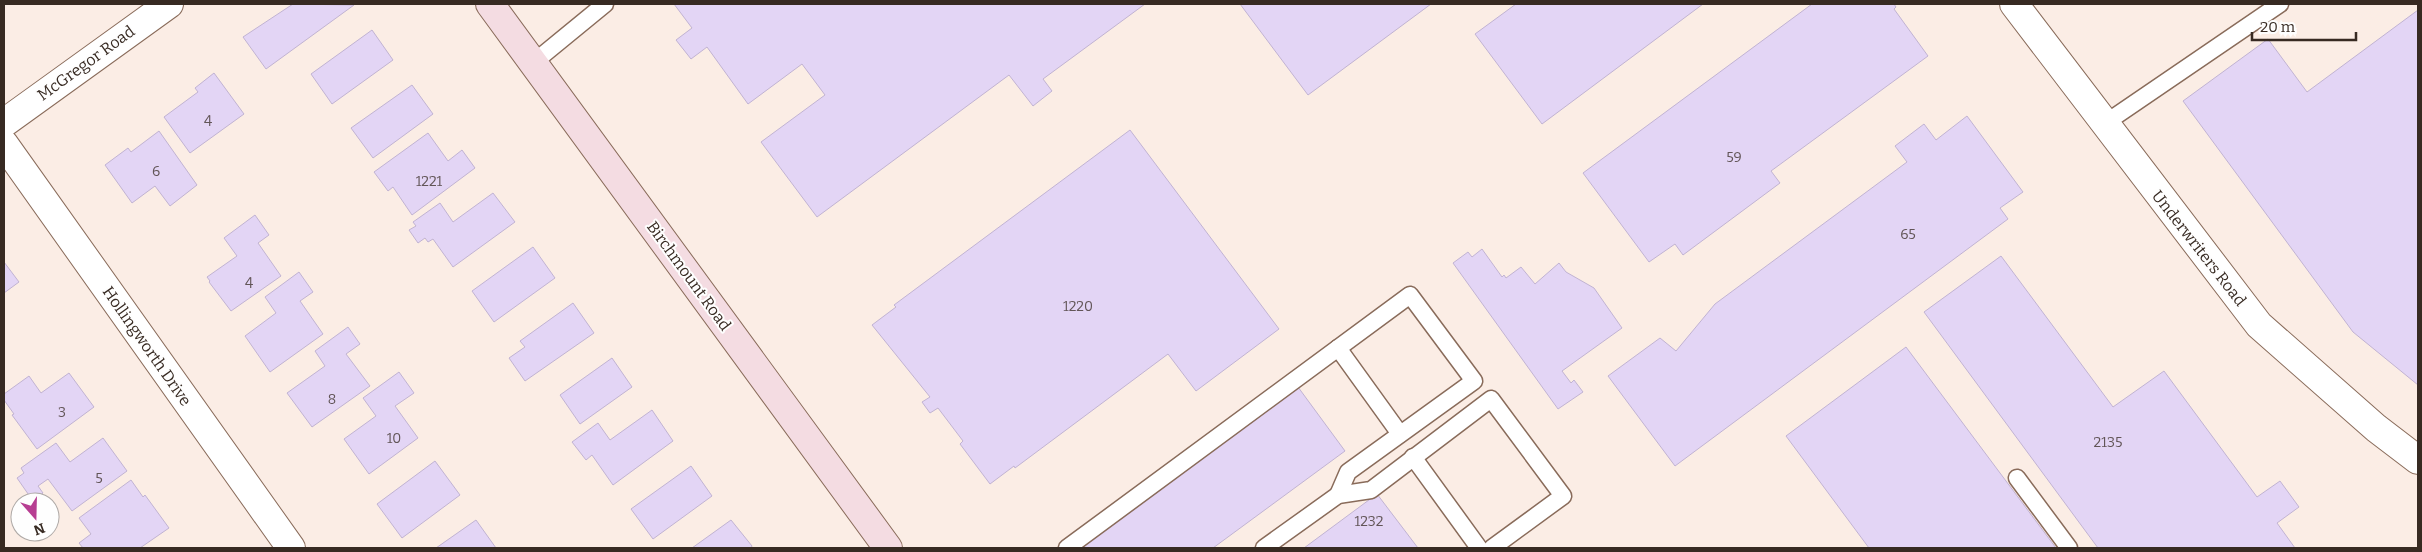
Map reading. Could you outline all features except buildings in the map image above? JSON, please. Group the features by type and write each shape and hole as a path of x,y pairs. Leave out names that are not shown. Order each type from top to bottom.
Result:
{"main road":[{"name":"Birchmount Road","path":"490,4 888,548"}],"street":[{"name":"McGregor Road","path":"4,123 169,4"},
{"name":"Underwriters Road","path":"2014,4 2259,325 2376,428 2418,460"},
{"name":"Hollingworth Drive","path":"4,144 291,548"}],"lane":[{"path":"533,62 605,4"},
{"path":"2104,124 2280,4"},
{"path":"1067,548 1410,295 1474,381 1348,472 1338,495"},
{"path":"1338,348 1400,434"},
{"path":"1264,548 1338,495 1370,490 1491,399 1563,496 1492,548"},
{"path":"1414,457 1479,548"},
{"path":"2017,478 2069,548"}]}
